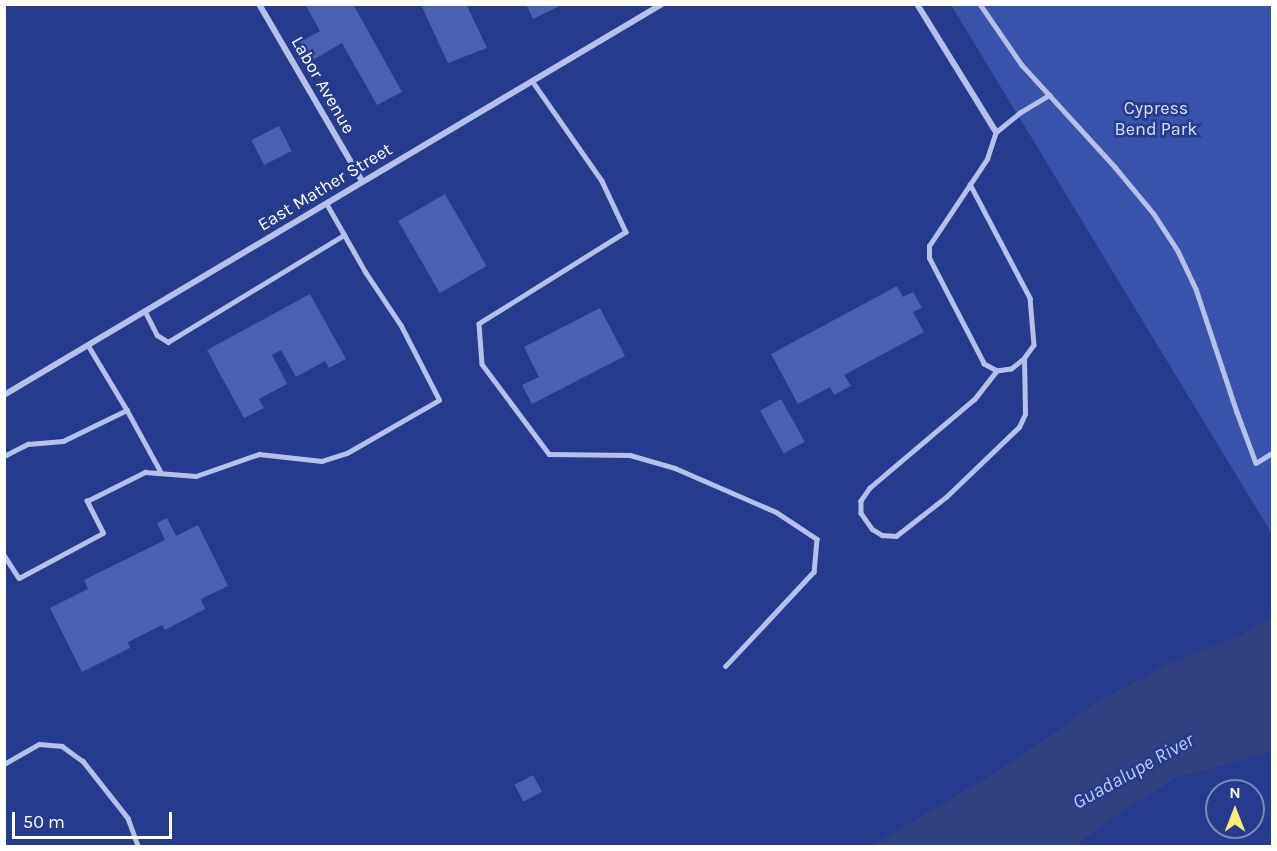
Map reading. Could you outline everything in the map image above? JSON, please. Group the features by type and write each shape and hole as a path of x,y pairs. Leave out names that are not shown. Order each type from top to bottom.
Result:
{"street":[{"name":"Labor Avenue","path":"259,4 362,181"},
{"name":"East Mather Street","path":"4,395 662,4"},
{"path":"918,4 996,132"}],"lane":[{"path":"980,4 1022,65 1115,166 1154,214 1178,251 1207,318 1256,463 1272,453"},
{"path":"533,82 602,181 626,232 542,287 478,324 482,364 549,454 630,455 675,468 776,512 817,539 814,572 726,666"},
{"path":"970,184 1030,298 1034,322 1034,345 1024,359 1011,369 997,370 984,364 929,258 930,246 970,184 987,159 996,132 1021,112 1049,95"},
{"path":"4,555 19,578 103,533 87,501 145,472 196,476 259,454 322,461 347,453 439,400 401,326 327,205"},
{"path":"145,311 157,335 168,342 344,235"},
{"path":"88,345 161,472"},
{"path":"997,370 975,399 870,488 861,501 861,513 872,529 882,535 896,536 946,497 1019,427 1025,414 1024,359"},
{"path":"4,456 28,444 63,441 127,410"},
{"path":"4,764 39,744 62,746 83,761 128,818 138,846"}],"green space":[{"name":"Cypress Bend Park","path":"951,5 1272,5 1272,534"}],"water":[{"name":"Guadalupe River","path":"1272,616 1272,748 1265,754 1175,778 1105,823 1076,846 872,846 1014,761 1096,703 1164,666 1243,634"}],"building":[{"path":"305,4 353,4 402,92 377,105 342,43 311,61 300,42 320,31"},
{"path":"427,4 466,4 487,48 448,63 422,7"},
{"path":"526,4 564,4 533,19"},
{"path":"279,126 292,151 264,165 251,140"},
{"path":"445,194 486,266 440,293 398,221"},
{"path":"897,286 903,297 913,292 922,308 913,312 924,332 844,375 851,386 834,395 830,387 798,404 771,354"},
{"path":"310,294 346,359 329,368 325,361 296,377 281,350 272,355 287,384 259,399 264,408 244,418 207,350"},
{"path":"600,308 625,356 532,404 522,385 539,377 524,347"},
{"path":"781,399 805,442 784,453 760,411"},
{"path":"167,518 176,536 198,525 228,586 201,599 205,609 165,630 162,625 128,642 130,648 82,672 50,608 88,589 84,580 165,540 157,523"},
{"path":"533,775 542,792 523,802 514,785"}]}
